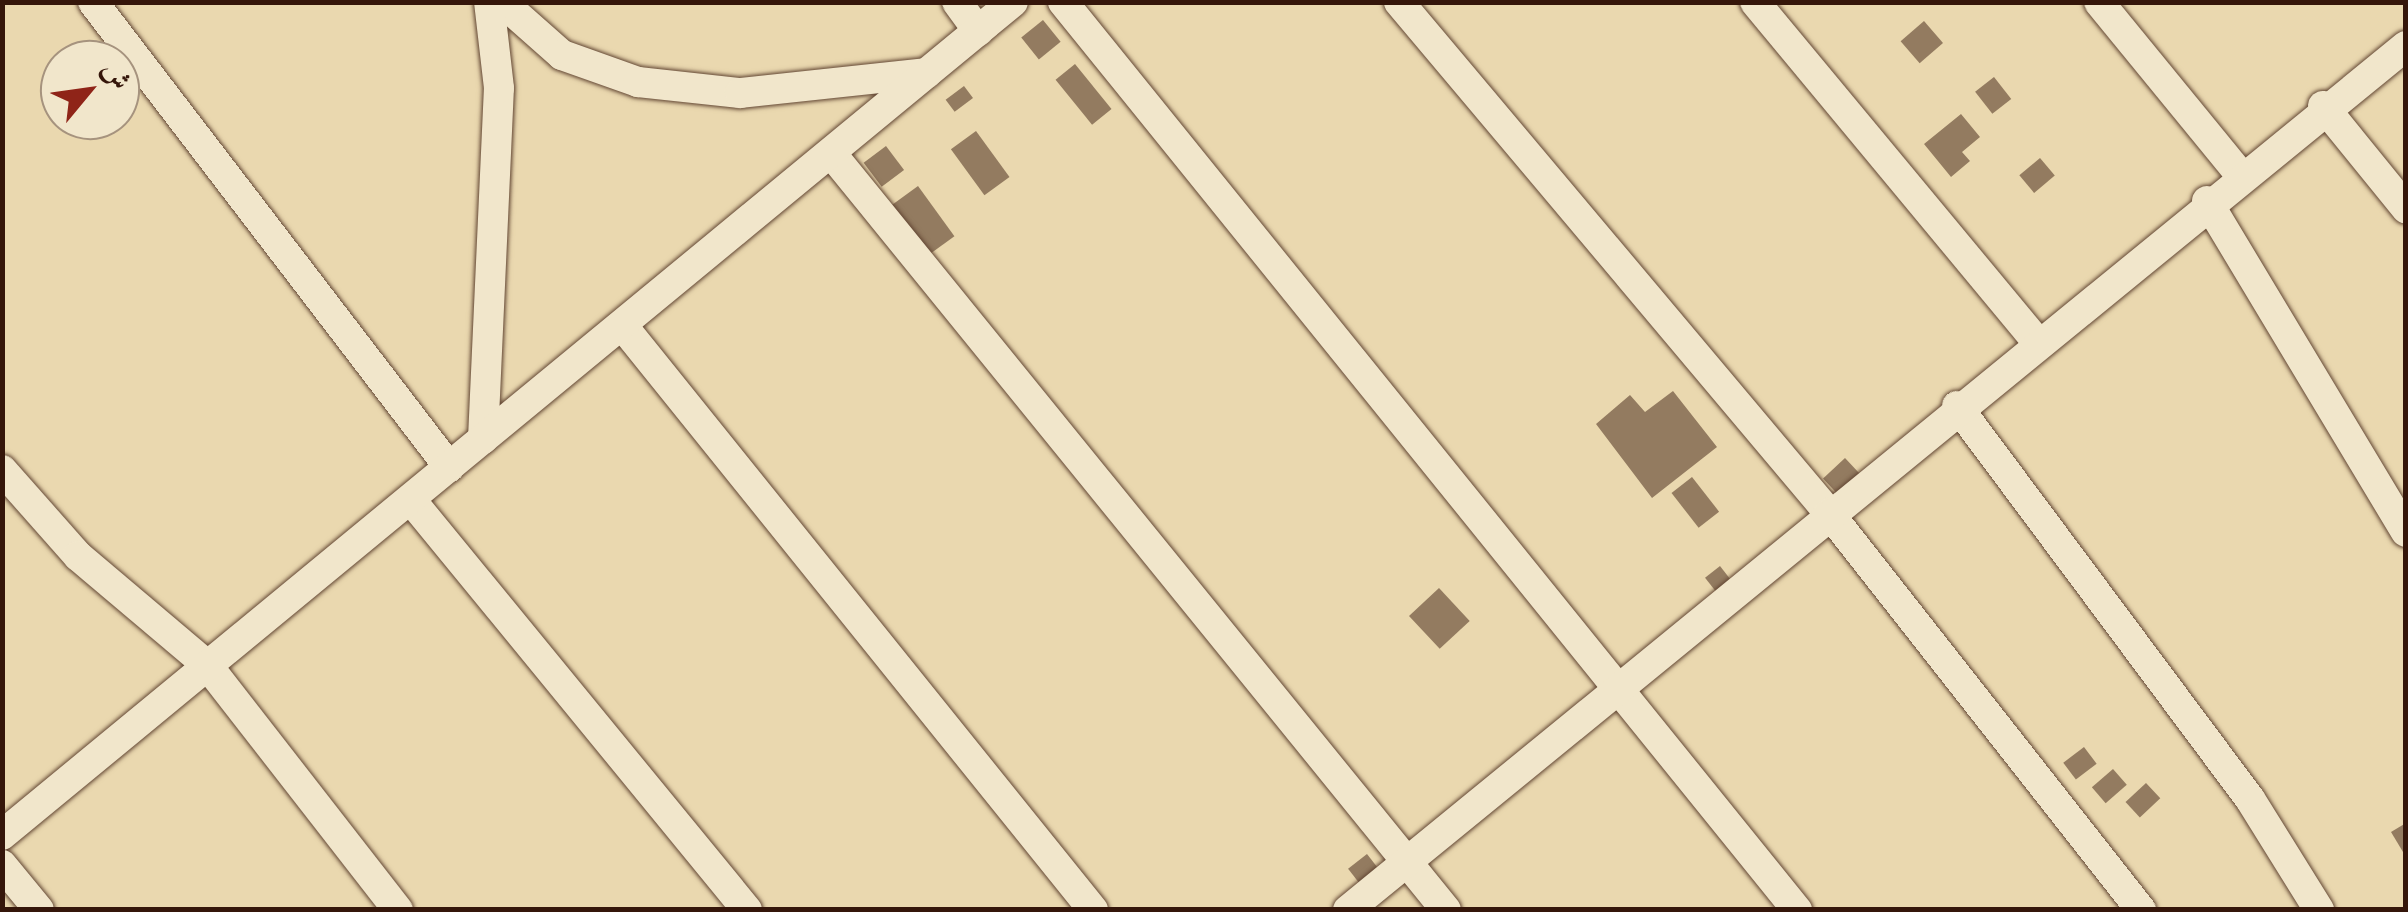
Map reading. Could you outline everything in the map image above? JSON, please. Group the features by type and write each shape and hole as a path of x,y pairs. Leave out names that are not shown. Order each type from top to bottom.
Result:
{"street":[{"path":"93,2 450,467"},
{"path":"483,439 500,88 489,2"},
{"path":"502,2 562,55 638,82 740,93 927,74"},
{"path":"956,2 978,32"},
{"path":"2,835 1013,2"},
{"path":"1062,2 1796,910"},
{"path":"1399,2 1829,513 2141,910"},
{"path":"1755,2 2036,340"},
{"path":"2099,2 2240,174"},
{"path":"1348,910 1620,689 2036,340 2323,106 2406,46"},
{"path":"2323,106 2406,208"},
{"path":"831,153 1446,910"},
{"path":"2207,201 2406,532"},
{"path":"622,325 1093,910"},
{"path":"1956,406 2250,799 2319,910"},
{"path":"2,470 78,556 208,666 398,910"},
{"path":"410,500 747,910"},
{"path":"2,865 39,910"}],"building":[{"path":"1043,20 1061,42 1039,59 1021,38"},
{"path":"1924,21 1943,43 1920,63 1901,41"},
{"path":"1075,64 1112,109 1092,125 1056,80"},
{"path":"1994,77 2011,99 1992,114 1975,92"},
{"path":"964,86 973,98 955,112 946,100"},
{"path":"1961,114 1980,137 1962,152 1970,161 1951,177 1924,144"},
{"path":"976,131 1010,177 984,195 951,149"},
{"path":"886,146 904,170 882,187 864,163"},
{"path":"2040,158 2055,176 2034,193 2019,175"},
{"path":"918,186 954,236 927,256 890,206"},
{"path":"1673,391 1717,447 1652,498 1596,424 1630,395 1645,412"},
{"path":"1845,458 1860,474 1838,495 1823,478"},
{"path":"1692,477 1719,512 1699,528 1672,493"},
{"path":"1720,566 1735,585 1720,597 1705,578"},
{"path":"1439,588 1470,621 1440,649 1409,616"},
{"path":"2084,747 2097,764 2076,779 2063,763"},
{"path":"2113,769 2127,785 2106,803 2092,787"},
{"path":"2146,783 2160,798 2140,817 2126,802"},
{"path":"2406,823 2406,857 2391,832"},
{"path":"1367,854 1382,873 1363,888 1348,869"}]}
